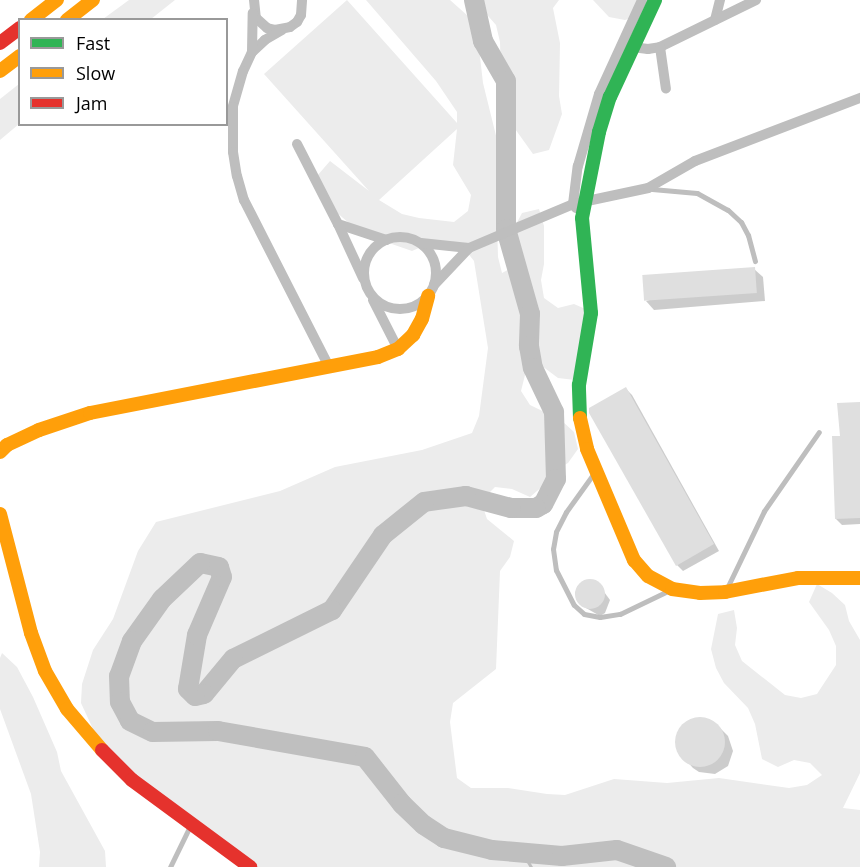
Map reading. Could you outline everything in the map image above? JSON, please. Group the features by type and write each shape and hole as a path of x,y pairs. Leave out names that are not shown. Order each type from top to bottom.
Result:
{"main road":[{"path":"34,18 57,0"},
{"path":"70,18 93,0"},
{"path":"655,0 610,97 579,203 591,314 579,385 581,429 596,471 634,560 648,576 672,589 700,593 725,592 798,578 825,576 860,578"},
{"path":"0,43 18,30"},
{"path":"0,71 18,58"},
{"path":"0,452 7,445 39,430 90,413 328,365 360,362 398,349 413,335 422,319 431,291"},
{"path":"0,514 31,633 56,691 94,742 116,765 147,792 250,867"}],"street":[{"path":"252,52 265,40 297,22 301,15 302,0"},
{"path":"579,203 578,166 599,94 642,0"},
{"path":"716,20 720,0"},
{"path":"632,47 648,49 660,46 756,0"},
{"path":"254,5 261,24 267,28 282,30"},
{"path":"254,5 252,52 236,90 233,107 233,152 237,176 244,200 328,365"},
{"path":"660,46 666,89"},
{"path":"370,294 380,303 399,309 418,305 474,246 579,203 648,188 695,161 860,98"},
{"path":"297,144 398,349"},
{"path":"338,224 386,240 410,238 421,243 474,246"},
{"path":"365,281 366,261 378,245 386,240"},
{"path":"421,243 435,262 431,291"}],"lane":[{"path":"648,188 697,193 716,202 741,222 748,235 755,261"},
{"path":"725,592 764,511 819,432"},
{"path":"596,471 566,512 556,532 553,549 556,570 574,605 584,614 600,617 631,609 672,589"},
{"path":"170,867 190,824"}],"shaded area":[{"path":"129,0 175,0 152,18 104,18"},
{"path":"347,0 457,123 457,112 436,81 366,0 450,0 468,16 479,48 483,83 504,168 497,222 498,257 502,273 517,265 513,230 522,213 539,209 544,226 544,264 541,280 544,298 558,308 574,304 590,311 575,380 558,378 542,366 525,375 521,391 530,405 561,420 574,432 578,449 568,463 554,471 544,485 530,497 512,489 495,487 481,501 487,519 514,541 510,557 500,571 496,669 453,703 450,722 457,778 471,788 508,788 565,795 614,779 667,783 719,778 789,788 807,785 822,775 810,763 794,760 778,767 762,759 755,724 748,708 724,683 716,668 711,649 718,614 734,610 737,628 735,645 742,661 785,695 801,698 817,694 836,665 836,646 829,630 809,602 817,584 832,593 845,605 849,621 860,640 860,773 843,808 860,810 860,867 250,867 105,755 81,703 82,684 93,650 113,619 138,551 156,522 280,491 335,467 422,450 472,433 479,416 488,348 474,261 463,247 428,244 412,251 363,234 336,212 317,176 330,161 369,191 264,74","holes":["457,129 453,165 471,195 468,211 454,222 402,214 379,200"]},
{"path":"474,0 559,0 553,8 560,43 559,96 562,114 549,150 533,154 513,126 506,110 501,77 500,42 496,25"},
{"path":"593,0 653,0 642,14 625,20 609,17"},
{"path":"18,85 18,125 0,140 0,99"},
{"path":"2,653 17,667 33,697 57,752 61,771 105,851 106,867 39,867 40,852 31,794 0,709 0,658"}],"building":[{"path":"755,267 757,293 644,301 642,275"},
{"path":"626,387 714,544 676,566 589,413 589,408"},
{"path":"860,402 860,518 835,519 832,436 840,436 837,403"},
{"path":"590,579 601,583 605,594 601,605 590,609 579,605 575,594 579,583"},
{"path":"700,717 709,719 720,728 725,742 723,751 714,762 700,767 691,765 680,756 675,742 677,733 686,722"}],"waterway":[{"path":"474,0 483,41 506,81 506,229 530,314 529,346 533,368 554,412 556,479 543,504 536,508 511,508 466,496 424,502 383,535 332,610 233,659 204,694 195,696 188,689 197,635 222,577 219,567 200,563 162,599 132,641 119,676 120,702 130,721 153,732 218,731 365,757 402,804 424,825 444,838 492,850 562,856 617,850 666,867"},
{"path":"522,852 531,867"}],"traffic: fast":[{"path":"580,418 579,385 591,313 582,218 599,132 610,97 655,0"}],"traffic: slow":[{"path":"34,18 57,0"},
{"path":"70,18 93,0"},
{"path":"0,71 18,58"},
{"path":"0,452 7,445 39,430 90,413 378,357 398,349 413,335 422,319 428,296"},
{"path":"580,418 587,449 634,560 648,576 672,589 700,593 725,592 798,578 860,578"},
{"path":"0,514 31,633 45,671 67,709 102,750"}],"traffic: jam":[{"path":"0,43 18,30"},
{"path":"102,750 132,780 250,867"}]}
